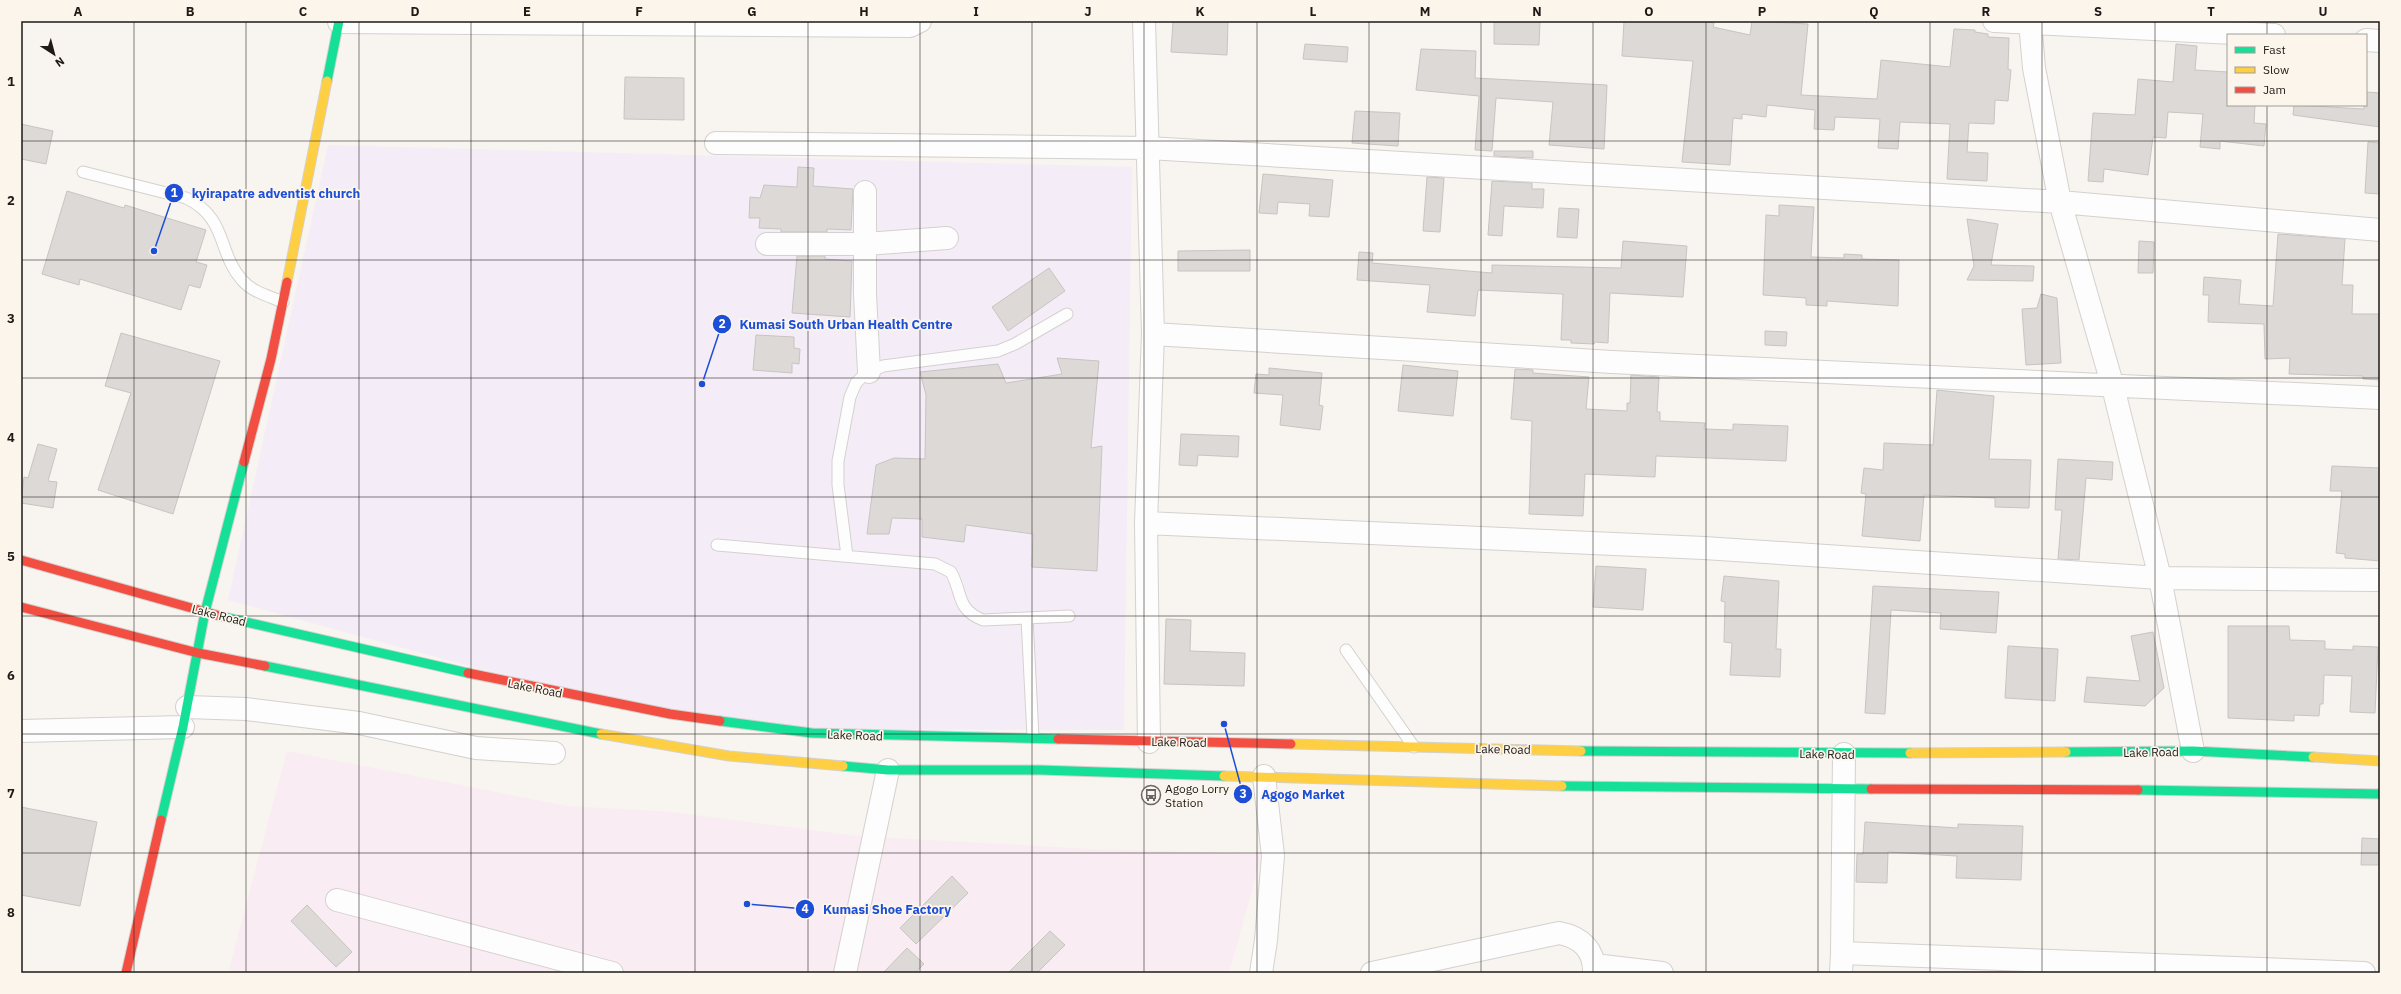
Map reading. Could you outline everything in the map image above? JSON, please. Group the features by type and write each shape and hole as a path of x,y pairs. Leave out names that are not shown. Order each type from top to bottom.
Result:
{"main road":[{"path":"126,973 185,717 205,612 271,360 339,21"},
{"name":"Lake Road","path":"21,560 205,612 496,680 670,714 812,733 1033,737 1149,742 1844,754 2193,751 2380,761"},
{"path":"21,607 198,653 668,747 729,756 888,770 1040,770 1538,786 2037,789 2380,794"}],"street":[{"path":"339,21 910,26 920,21"},
{"path":"1144,21 1153,334 1146,524 1149,742"},
{"path":"1994,21 2255,34"},
{"path":"2030,22 2034,68 2060,202 2113,387 2160,578 2193,751"},
{"path":"2367,40 2380,41"},
{"path":"716,143 1148,148 2060,202 2380,230"},
{"path":"865,192 865,294 869,372"},
{"path":"767,244 866,244 947,238"},
{"path":"1153,334 1612,362 2113,387 2380,398"},
{"path":"1146,524 1704,548 2160,578 2380,580"},
{"path":"21,732 254,709 359,723 476,748 554,753"},
{"path":"1844,754 1841,963 2364,973"},
{"path":"845,973 888,770"},
{"path":"1261,973 1266,940 1273,856 1264,776"},
{"path":"337,900 612,973"},
{"path":"1372,973 1559,933 1572,935 1588,948 1594,969 1662,973"}],"lane":[{"path":"83,172 186,198 198,204 214,220 236,272 242,281 251,288 283,302"},
{"path":"847,556 838,485 838,461 850,397 856,383 869,372 883,366 998,351 1029,337 1067,314"},
{"path":"717,546 935,564 944,567 951,572 965,608 971,615 983,620 1069,616"},
{"path":"1027,618 1033,737"},
{"path":"1346,650 1414,747"}],"shaded area":[{"path":"328,145 1132,167 1124,730 781,729 578,696 228,600"},
{"path":"287,751 567,806 672,812 857,836 1090,849 1262,854 1229,973 228,973"}],"building":[{"path":"1173,21 1228,21 1227,55 1171,52"},
{"path":"1494,21 1540,21 1539,45 1494,44"},
{"path":"1624,21 1704,21 1714,23 1713,27 1750,35 1752,21 1808,24 1801,95 1877,99 1881,60 1950,67 1954,29 1975,30 1975,32 1988,34 1988,37 2009,38 2008,69 2011,70 2008,101 1995,100 1994,124 1969,123 1967,152 1988,153 1987,181 1947,179 1950,124 1900,122 1898,149 1878,148 1880,119 1835,117 1834,130 1814,129 1815,110 1767,105 1766,117 1742,114 1742,119 1733,118 1730,165 1682,162 1693,61 1622,56"},
{"path":"1305,44 1348,47 1347,62 1303,59"},
{"path":"2176,44 2197,46 2195,70 2227,72 2227,106 2255,106 2254,123 2266,124 2264,146 2220,141 2220,149 2200,147 2203,114 2168,112 2166,138 2153,137 2148,175 2104,169 2103,182 2088,181 2093,113 2135,115 2138,79 2173,82"},
{"path":"1421,49 1476,51 1475,78 1607,85 1604,149 1549,145 1553,102 1496,98 1492,151 1475,150 1479,96 1416,90"},
{"path":"625,77 684,78 684,120 624,119"},
{"path":"2367,92 2380,93 2380,127 2293,115 2294,106 2364,109 2364,106 2367,106"},
{"path":"1355,111 1400,113 1398,146 1352,143"},
{"path":"21,124 53,131 46,164 21,159"},
{"path":"2368,142 2380,143 2380,194 2365,193"},
{"path":"1494,151 1533,151 1533,158 1494,156"},
{"path":"798,167 814,168 813,186 853,189 851,230 827,229 827,232 781,232 781,229 759,228 760,218 749,218 750,197 760,198 764,185 797,187"},
{"path":"1263,174 1333,180 1329,217 1309,216 1310,204 1278,202 1277,214 1259,213"},
{"path":"1427,177 1444,178 1440,232 1423,231"},
{"path":"1492,181 1532,183 1532,189 1544,189 1543,208 1504,206 1502,236 1488,235"},
{"path":"67,191 124,208 125,205 206,230 196,262 207,265 200,288 189,285 181,310 80,279 79,285 42,274"},
{"path":"1779,205 1814,207 1811,257 1844,258 1844,254 1862,255 1862,259 1899,260 1898,306 1827,301 1827,306 1806,305 1806,298 1763,295 1766,215 1779,216"},
{"path":"1559,208 1579,209 1577,238 1557,237"},
{"path":"1967,219 1998,224 1991,265 2034,266 2033,281 1967,280 1974,266"},
{"path":"2278,234 2345,239 2342,285 2353,285 2352,314 2380,314 2380,380 2363,379 2363,376 2289,374 2290,358 2265,359 2264,324 2208,322 2209,295 2203,295 2204,277 2241,280 2239,304 2273,306"},
{"path":"1623,241 1687,246 1683,297 1610,293 1608,343 1571,343 1571,340 1561,340 1563,294 1478,290 1475,316 1427,312 1430,285 1357,280 1359,252 1373,253 1372,263 1492,273 1492,265 1621,268"},
{"path":"2139,241 2154,242 2153,273 2138,273"},
{"path":"1250,250 1250,271 1178,271 1178,251"},
{"path":"797,256 825,256 825,259 852,261 850,317 792,313"},
{"path":"1049,268 1065,291 1008,331 992,307"},
{"path":"2041,294 2057,298 2061,363 2026,365 2022,309 2037,308"},
{"path":"1765,331 1787,332 1786,346 1765,345"},
{"path":"121,333 220,361 173,514 98,490 131,393 105,386"},
{"path":"756,335 794,337 794,348 800,349 799,364 792,363 792,373 753,370"},
{"path":"1057,358 1099,361 1091,448 1102,446 1097,571 1032,567 1033,534 966,525 964,542 922,537 922,519 892,518 889,534 867,534 876,465 894,458 925,459 926,395 920,372 998,364 1006,383 1062,374"},
{"path":"1403,365 1458,371 1453,416 1398,411"},
{"path":"1269,368 1322,373 1319,405 1323,406 1320,430 1280,425 1283,395 1254,393 1256,374 1269,375"},
{"path":"1515,369 1533,370 1533,373 1589,377 1586,409 1627,411 1627,403 1630,403 1631,375 1659,377 1657,412 1660,412 1660,421 1705,423 1704,429 1733,430 1733,424 1788,426 1786,461 1656,456 1655,477 1585,474 1583,516 1529,514 1532,421 1511,419"},
{"path":"1937,390 1994,396 1989,459 2031,460 2029,508 1995,507 1995,498 1924,495 1920,541 1862,536 1866,494 1861,493 1864,468 1883,470 1884,443 1933,445"},
{"path":"1181,434 1239,436 1238,457 1198,455 1197,466 1179,465"},
{"path":"38,444 57,449 48,481 57,482 53,508 21,503 24,477 28,478"},
{"path":"2058,459 2113,462 2112,480 2086,478 2079,560 2058,559 2062,510 2055,510"},
{"path":"2332,466 2380,468 2380,561 2345,558 2345,554 2336,553 2342,491 2330,491"},
{"path":"1596,566 1646,569 1643,610 1593,607"},
{"path":"1724,576 1779,581 1776,649 1781,649 1780,677 1730,675 1732,643 1724,642 1725,602 1721,601"},
{"path":"1873,586 1999,592 1996,633 1940,629 1941,613 1891,610 1885,714 1865,713"},
{"path":"1166,619 1191,620 1190,651 1245,653 1244,686 1164,684"},
{"path":"2228,626 2289,626 2290,640 2325,641 2325,649 2353,650 2353,646 2378,647 2375,713 2350,712 2352,676 2324,675 2323,704 2320,704 2319,716 2294,715 2294,721 2228,718"},
{"path":"2153,632 2164,688 2145,706 2084,702 2087,677 2140,681 2131,636"},
{"path":"2008,646 2058,649 2055,701 2005,698"},
{"path":"21,807 97,822 80,906 21,895"},
{"path":"1865,822 1958,828 1958,824 2023,826 2021,880 1956,878 1957,856 1888,852 1887,883 1856,882 1857,854 1863,854"},
{"path":"2362,838 2380,839 2380,865 2361,865"},
{"path":"952,876 968,893 916,944 900,928"},
{"path":"307,905 352,952 336,967 291,921"},
{"path":"1050,931 1065,945 1037,973 1008,973"},
{"path":"907,948 924,964 915,973 883,973"}],"traffic: fast":[{"path":"327,81 339,21"},
{"path":"161,820 183,727 205,612 244,462"},
{"path":"220,616 468,673"},
{"path":"265,666 601,734"},
{"path":"720,721 812,733 1058,739"},
{"path":"1581,751 1910,753"},
{"path":"2066,752 2193,751 2313,757"},
{"path":"843,766 888,770 1040,770 1224,776"},
{"path":"1562,786 1871,789"},
{"path":"2138,790 2380,794"}],"traffic: slow":[{"path":"287,282 327,81"},
{"path":"601,734 729,756 843,766"},
{"path":"1291,744 1581,751"},
{"path":"1910,753 2066,752"},
{"path":"2313,757 2380,761"},
{"path":"1224,776 1562,786"}],"traffic: jam":[{"path":"244,462 271,359 287,282"},
{"path":"21,560 220,616"},
{"path":"21,607 198,653 265,666"},
{"path":"468,673 670,714 720,721"},
{"path":"1058,739 1291,744"},
{"path":"1871,789 2138,790"},
{"path":"126,973 161,820"}],"place":[{"name":"kyirapatre adventist church","path":"154,251"},
{"name":"Kumasi South Urban Health Centre","path":"702,384"},
{"name":"Agogo Market","path":"1224,724"},
{"name":"Agogo Lorry Station","path":"1151,795"},
{"name":"Kumasi Shoe Factory","path":"747,904"}]}
